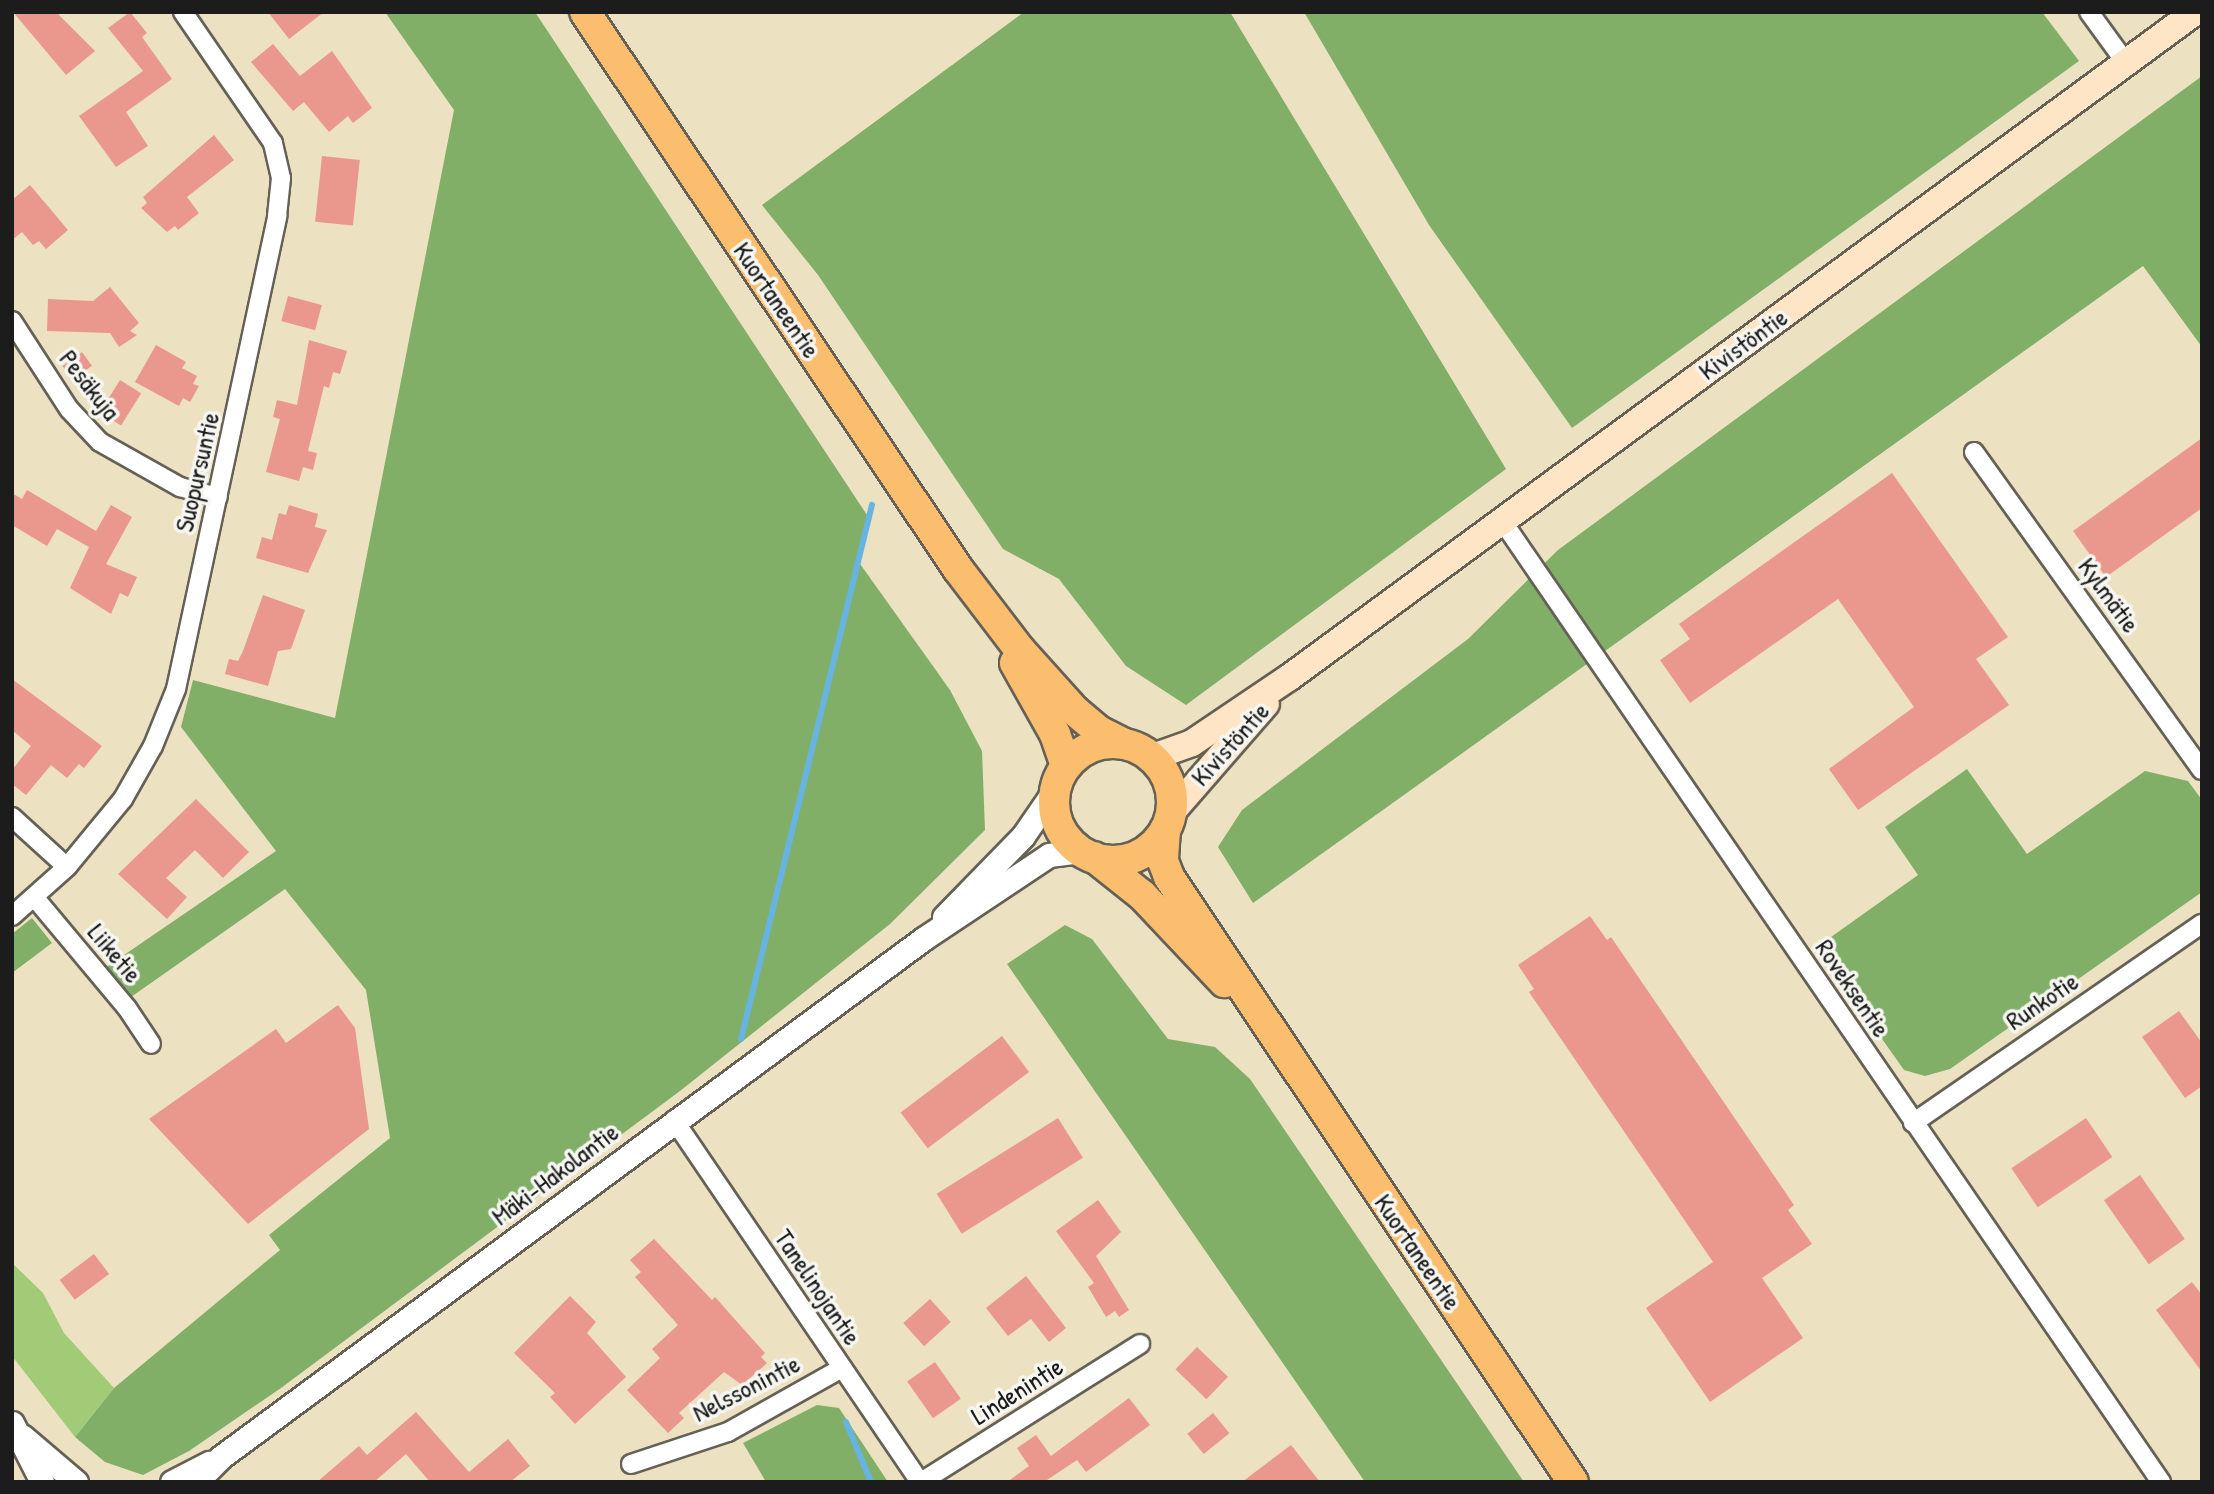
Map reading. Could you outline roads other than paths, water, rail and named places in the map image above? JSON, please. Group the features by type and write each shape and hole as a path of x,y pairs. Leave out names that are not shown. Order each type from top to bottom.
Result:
{"highway":[{"name":"Kuortaneentie","path":"585,12 971,586 1055,734 1061,777"},
{"name":"Kuortaneentie","path":"971,586 1075,711 1099,731 1125,744"},
{"path":"1125,744 1153,757 1169,782 1168,821 1142,853 1126,859 1087,854 1062,830 1055,810 1061,777 1092,746 1125,744"},
{"name":"Kuortaneentie","path":"1168,821 1163,861 1169,877 1263,1023 1573,1482"},
{"name":"Kuortaneentie","path":"1087,854 1142,895 1263,1023"}],"main road":[{"name":"Kivistöntie","path":"1153,757 1192,743 1290,677 2195,12"},
{"name":"Kivistöntie","path":"1168,821 1290,677"}],"street":[{"name":"Suopursuntie","path":"12,916 67,867 123,799 153,746 176,688 218,497 281,178 265,131 183,12"},
{"path":"2089,12 2126,63"},
{"name":"Pesäkuja","path":"12,321 69,409 100,442 180,487 218,497"},
{"name":"Kylmätie","path":"1974,452 2202,770"},
{"name":"Roveksentie","path":"1503,522 2161,1482"},
{"name":"Mäki-Hakolantie","path":"923,939 1023,836 1061,777"},
{"path":"12,817 67,867"},
{"name":"Mäki-Hakolantie","path":"196,1482 221,1457 674,1120 923,939 1049,855 1087,854"},
{"name":"Liiketie","path":"35,898 127,1008 151,1044"},
{"name":"Runkotie","path":"1913,1123 2202,924"},
{"name":"Tanelinojantie","path":"674,1120 920,1482"},
{"name":"Lindenintie","path":"920,1482 1140,1344"},
{"name":"Nelssonintie","path":"631,1464 728,1432 842,1368"},
{"path":"17,1429 42,1482"},
{"path":"17,1429 75,1482"},
{"name":"Mäki-Hakolantie","path":"172,1482 221,1457"}],"waterway":[{"path":"741,1039 872,505"},
{"path":"846,1422 871,1482"}]}
